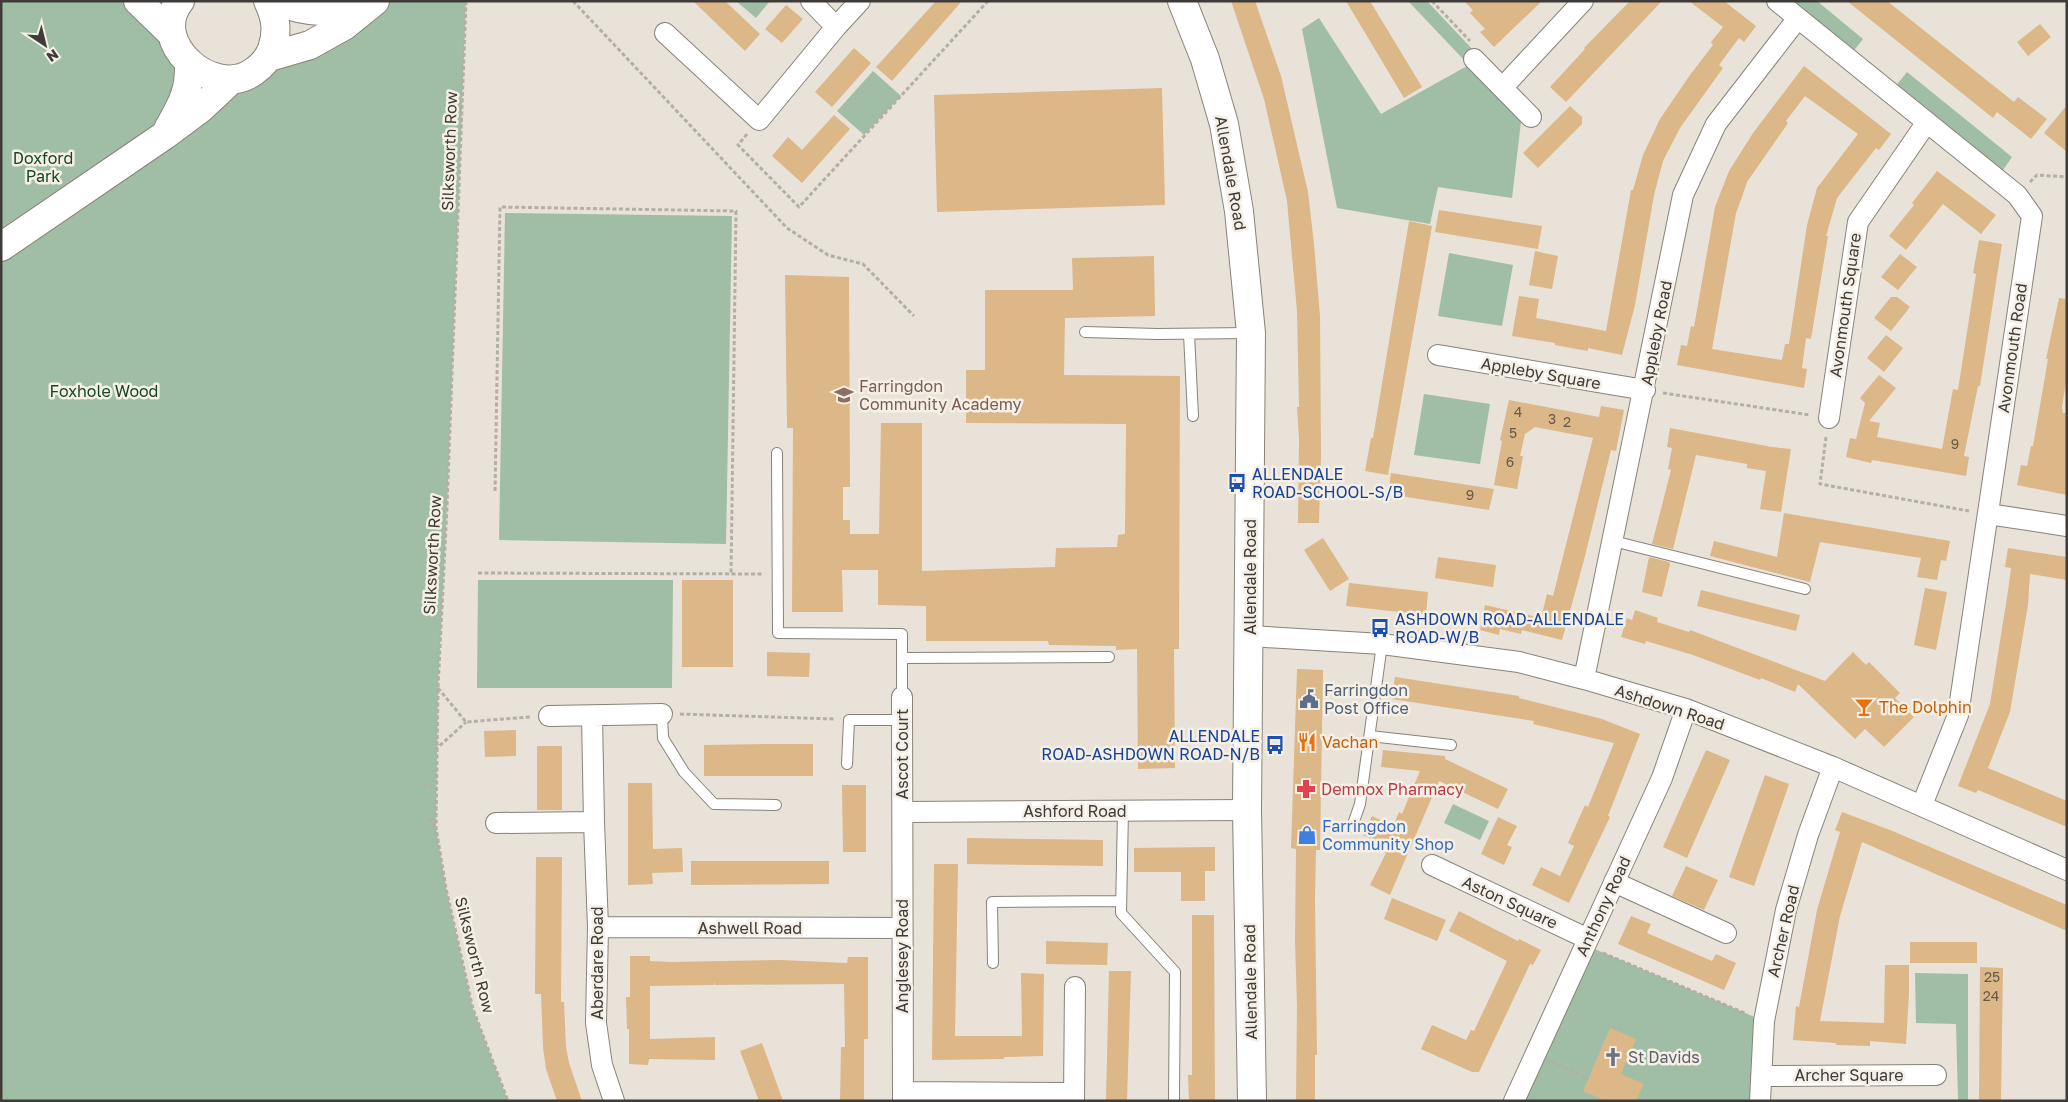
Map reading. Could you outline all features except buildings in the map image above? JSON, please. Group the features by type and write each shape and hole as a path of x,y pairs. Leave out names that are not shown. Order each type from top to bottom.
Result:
{"street":[{"path":"138,1 172,34"},
{"path":"180,1 171,19 172,34 178,48 189,62 204,73 217,79 230,81 247,77 270,57 276,40 277,24 268,1"},
{"path":"275,1 304,11 326,12 374,1"},
{"path":"270,57 310,44 344,26 374,1"},
{"path":"811,1 836,27"},
{"path":"665,33 759,120 860,1"},
{"name":"Allendale Road","path":"1182,1 1205,59 1224,124 1240,211 1251,333 1247,810 1252,1101"},
{"path":"1503,88 1583,1"},
{"name":"Avonmouth Road","path":"1777,1 2017,195 2032,216 1958,715 1922,805"},
{"name":"Appleby Road","path":"1584,679 1684,195 1716,124 1798,18"},
{"path":"1474,59 1531,117"},
{"path":"165,135 183,102 189,82 189,62"},
{"path":"1,247 165,135 200,109 230,81"},
{"name":"Avonmouth Square","path":"1829,418 1858,222 1927,122"},
{"name":"Appleby Square","path":"1438,355 1645,390"},
{"path":"1988,514 2067,526"},
{"name":"Ashdown Road","path":"1249,636 1382,644 1519,662 1584,679 1686,709 1833,767 2067,870"},
{"name":"Ascot Court","path":"902,697 903,812"},
{"name":"Anthony Road","path":"1514,1101 1662,778 1686,709"},
{"path":"549,716 662,714"},
{"name":"Aberdare Road","path":"592,716 598,928 596,1023 602,1065 614,1101"},
{"name":"Archer Road","path":"1760,1101 1764,1021 1786,910 1808,835 1833,767"},
{"name":"Ashford Road","path":"903,812 1247,810"},
{"name":"Anglesey Road","path":"903,812 903,1097"},
{"path":"496,822 594,822"},
{"name":"Aston Square","path":"1432,865 1586,942"},
{"path":"1614,882 1726,932"},
{"name":"Ashwell Road","path":"598,928 902,928"},
{"path":"903,1097 1074,1097 1075,987"},
{"name":"Archer Square","path":"1761,1076 1936,1075"}],"lane":[{"path":"1085,332 1251,333"},
{"path":"1189,334 1193,416"},
{"path":"777,453 778,633 902,634 902,697"},
{"path":"1613,541 1805,589"},
{"path":"1352,827 1360,804 1382,644"},
{"path":"902,658 1109,657"},
{"path":"662,714 663,738 684,772 714,804 776,805"},
{"path":"847,764 849,720 902,720"},
{"path":"1370,736 1451,745"},
{"path":"1123,810 1121,913 1175,972 1174,1101"},
{"path":"993,963 992,902 1120,901"}],"path":[{"name":"Silksworth Row","path":"466,1 448,497 438,688 435,786 436,828 446,888 473,1009 508,1101"},
{"path":"573,1 787,228 828,255 863,264 914,316"},
{"path":"759,120 738,145 799,206 988,1"},
{"path":"2017,195 2037,175 2067,177"},
{"path":"495,491 500,207 736,211 731,575"},
{"path":"1645,390 1829,418 1820,484 1988,514"},
{"path":"478,573 778,574"},
{"path":"438,688 466,722"},
{"path":"662,714 849,720"},
{"path":"436,750 466,722 549,716"},
{"path":"423,786 435,786"},
{"path":"436,813 430,821 436,828"},
{"path":"1586,942 1764,1021"},
{"path":"1535,1054 1588,1079"}],"green space":[{"path":"1,1 138,1 172,34 183,102 375,1 466,1 447,507 438,688 436,828 446,888 473,1009 508,1101 1,1101"},
{"path":"736,1 770,1 756,18"},
{"path":"1408,1 1427,1 1474,51 1464,60"},
{"path":"1788,1 1817,1 1863,39 1852,53"},
{"path":"1319,18 1381,114 1467,66 1521,122 1512,198 1438,187 1430,224 1337,208 1302,29"},
{"path":"873,71 901,96 864,135 837,111"},
{"path":"1907,72 2012,157 2001,173 1895,87"},
{"path":"505,213 732,216 726,544 499,540"},
{"path":"1449,253 1513,265 1502,326 1438,316"},
{"path":"1424,394 1490,404 1480,464 1414,455"},
{"path":"478,580 673,580 672,688 477,688"},
{"path":"1453,804 1489,821 1480,840 1444,823"},
{"path":"1585,945 1764,1021 1760,1101 1514,1101"},
{"path":"1915,973 1968,974 1968,1101 1958,1101 1956,1024 1916,1023"}],"place":[{"name":"Farringdon Community Academy","path":"844,395"},
{"name":"ALLENDALE ROAD-SCHOOL-S/B","path":"1237,483"},
{"name":"ASHDOWN ROAD-ALLENDALE ROAD-W/B","path":"1380,628"},
{"name":"Farringdon Post Office","path":"1309,699"},
{"name":"The Dolphin","path":"1864,707"},
{"name":"Vachan","path":"1307,742"},
{"name":"ALLENDALE ROAD-ASHDOWN ROAD-N/B","path":"1275,745"},
{"name":"Demnox Pharmacy","path":"1306,789"},
{"name":"Farringdon Community Shop","path":"1307,835"},
{"name":"St Davids","path":"1613,1057"}],"park label":[{"name":"Doxford Park","path":"43,167"},
{"name":"Foxhole Wood","path":"104,391"}]}
